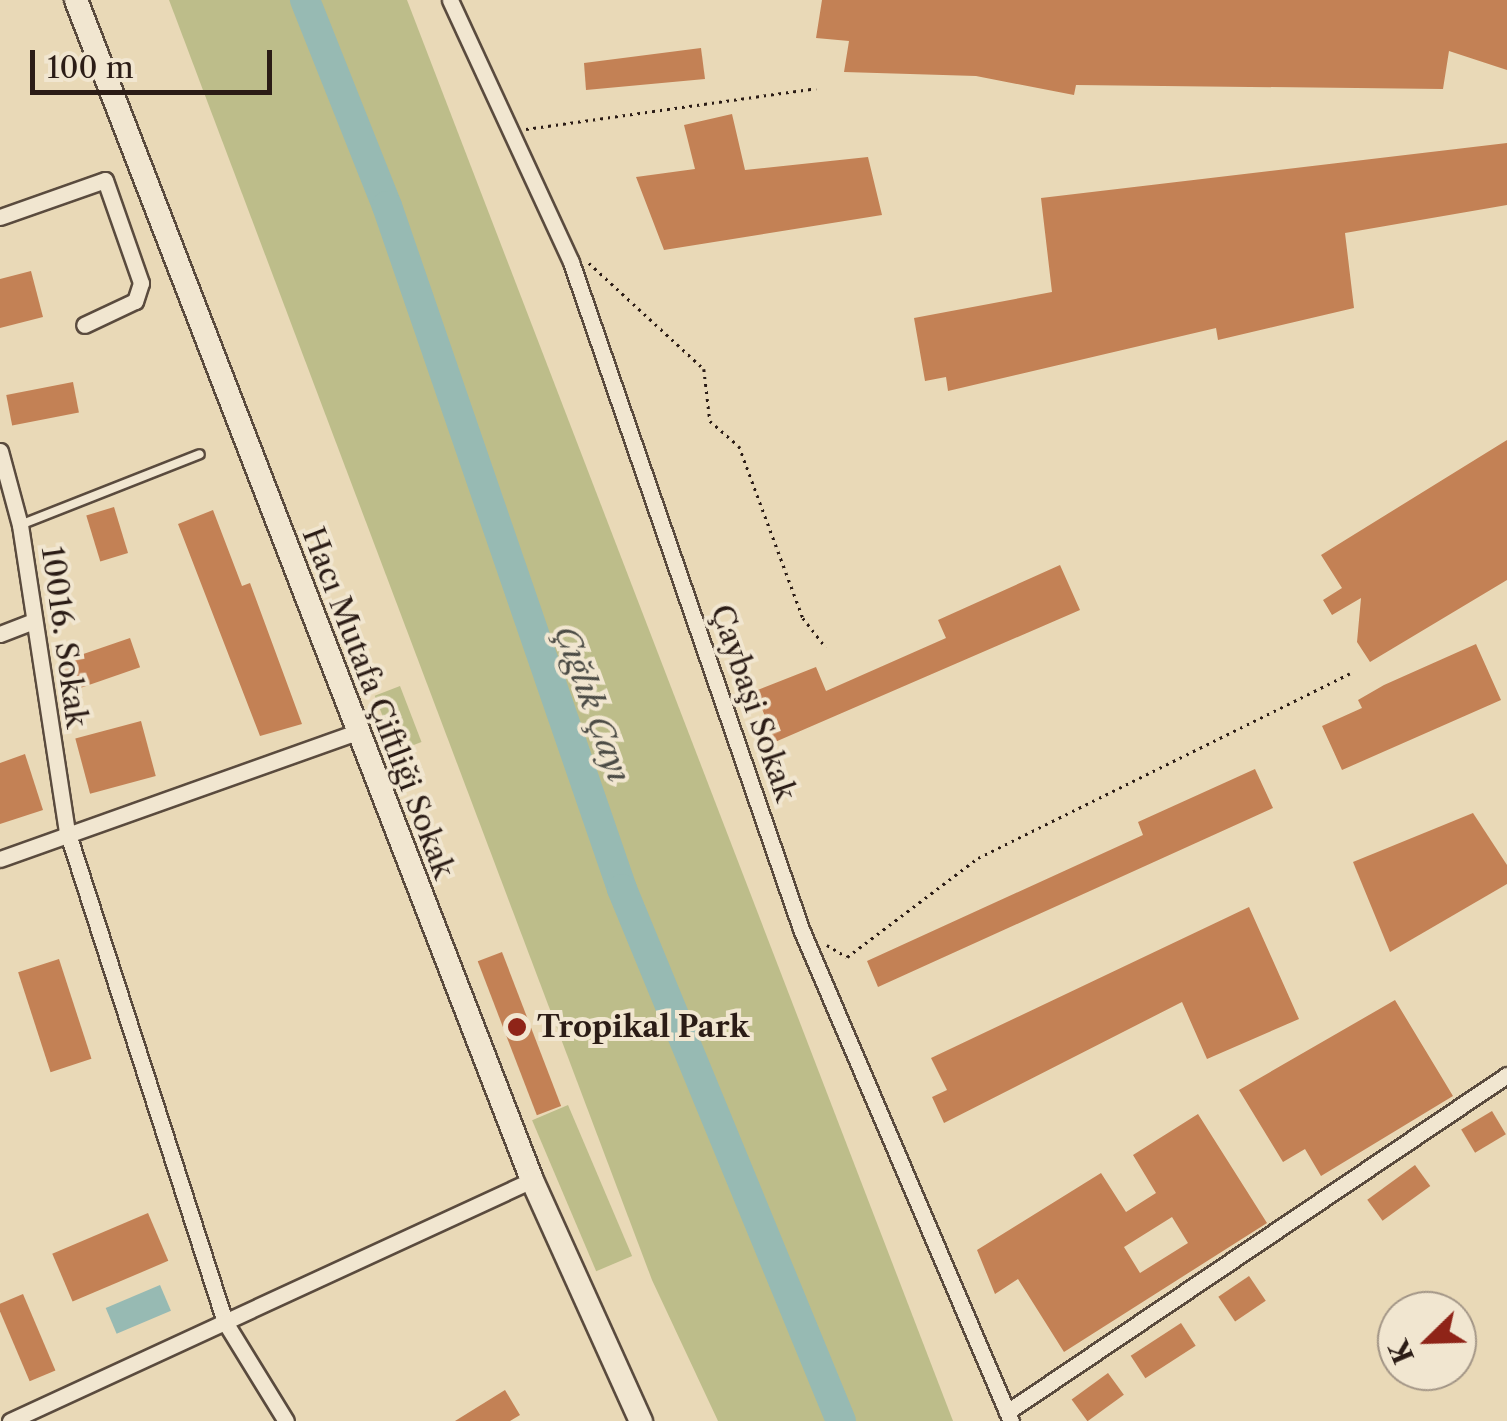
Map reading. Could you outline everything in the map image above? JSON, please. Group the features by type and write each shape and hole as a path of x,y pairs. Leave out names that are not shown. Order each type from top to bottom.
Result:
{"street":[{"name":"Hacı Mutafa Çiftliği Sokak","path":"76,0 532,1180 641,1421"},
{"name":"Çaybaşi Sokak","path":"450,0 516,131 571,262 801,929 1009,1417"},
{"path":"0,217 104,180 141,283 136,301 84,325"},
{"name":"10016. Sokak","path":"0,451 20,525 66,832 225,1322 286,1421"},
{"path":"0,634 34,620"},
{"path":"0,858 356,732"},
{"path":"1009,1417 1507,1075"},
{"path":"10,1421 532,1180"}],"lane":[{"path":"20,525 200,454"}],"path":[{"path":"516,131 816,88"},
{"path":"571,262 586,260 704,369 710,421 739,446 803,618 826,648"},
{"path":"801,929 847,957 978,858 1350,673"}],"green space":[{"path":"169,0 407,0 953,1421 718,1421 652,1280"},
{"path":"400,686 422,742 396,752 375,696"},
{"path":"568,1105 632,1256 596,1271 532,1120"}],"water":[{"path":"160,1285 171,1311 117,1334 106,1308"}],"building":[{"path":"822,0 1507,0 1507,70 1449,51 1443,89 1076,85 1074,95 976,76 844,72 849,41 816,38"},
{"path":"701,48 705,79 586,90 584,63"},
{"path":"732,114 745,170 868,157 882,215 664,250 636,177 695,169 684,125"},
{"path":"1507,143 1507,205 1345,233 1354,308 1218,340 1216,328 948,391 946,377 925,381 914,318 1052,292 1041,198"},
{"path":"31,271 43,317 0,328 0,279"},
{"path":"73,382 79,412 12,425 6,395"},
{"path":"1507,440 1507,580 1370,662 1357,642 1361,598 1332,615 1323,600 1342,588 1321,555"},
{"path":"114,507 128,553 100,561 86,515"},
{"path":"213,510 242,586 250,583 302,724 260,736 178,524"},
{"path":"1060,565 1080,610 775,742 755,691 816,667 826,691 946,638 938,620"},
{"path":"130,638 140,667 70,691 60,662"},
{"path":"1476,644 1501,700 1342,770 1322,726 1362,708 1358,700 1384,685"},
{"path":"141,721 156,776 90,794 75,739"},
{"path":"25,754 43,810 0,824 0,763"},
{"path":"1255,769 1273,808 878,987 867,961 1143,835 1138,822"},
{"path":"1473,813 1507,865 1507,884 1390,952 1353,862"},
{"path":"1249,907 1299,1019 1207,1059 1182,1002 944,1123 932,1097 947,1090 931,1058"},
{"name":"Tropikal Park","path":"502,952 561,1106 537,1115 478,961"},
{"path":"59,959 91,1059 51,1072 18,972"},
{"path":"1395,1000 1453,1096 1321,1176 1305,1149 1283,1162 1239,1090"},
{"path":"1492,1111 1506,1134 1475,1153 1461,1130"},
{"path":"1198,1114 1267,1223 1064,1352 1018,1279 995,1294 977,1250 1101,1173 1126,1212 1156,1193 1133,1155","holes":["1172,1217 1188,1243 1140,1273 1124,1247"]},
{"path":"1415,1165 1430,1186 1383,1221 1367,1200"},
{"path":"148,1213 168,1261 73,1302 52,1254"},
{"path":"1249,1276 1266,1301 1235,1322 1218,1297"},
{"path":"23,1294 55,1370 30,1381 0,1311 0,1304"},
{"path":"1181,1323 1196,1346 1145,1378 1131,1356"},
{"path":"1108,1373 1124,1395 1088,1421 1072,1399"},
{"path":"505,1390 520,1415 510,1421 455,1421"}],"waterway":[{"name":"Çığlık Çayı","path":"305,0 387,206 622,889 841,1421"}],"place":[{"name":"Tropikal Park","path":"517,1027"}]}
